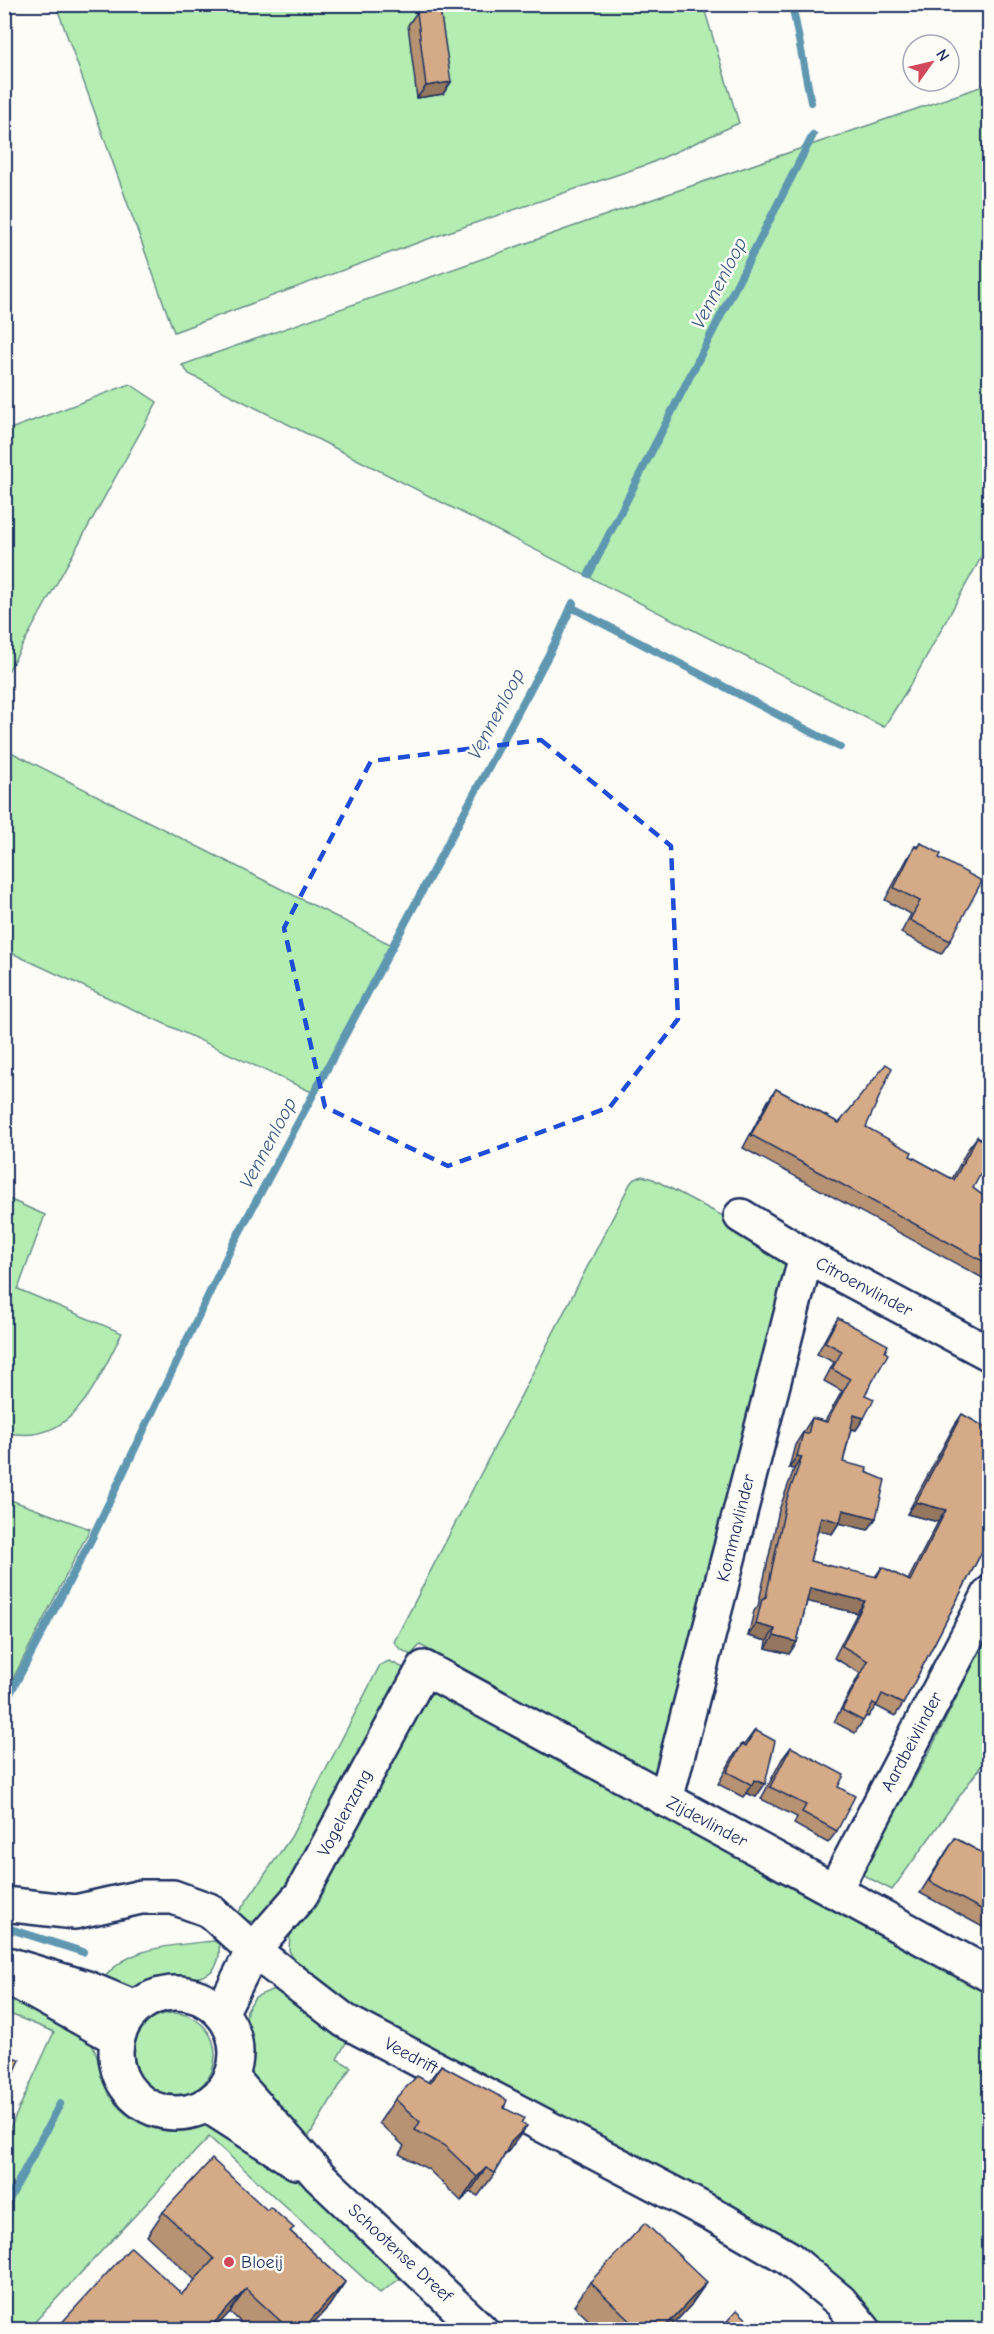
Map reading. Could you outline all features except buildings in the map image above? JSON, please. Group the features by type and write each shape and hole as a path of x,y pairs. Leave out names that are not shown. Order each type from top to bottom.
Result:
{"street":[{"name":"Citroenvlinder","path":"741,1216 806,1256 990,1354"},
{"name":"Kommavlinder","path":"666,1800 806,1256"},
{"name":"Aardbeivlinder","path":"834,1891 990,1593"},
{"name":"Zijdevlinder","path":"424,1668 990,1975"},
{"name":"Vogelenzang","path":"221,2013 253,1950 301,1895 424,1668"},
{"name":"Veedrift","path":"4,1904 14,1907 75,1912 141,1897 173,1897 209,1910 253,1950 345,2021 714,2215 787,2257 840,2301 864,2330"},
{"name":"Vogelenzang","path":"193,1996 222,1970 253,1950"},
{"path":"4,1963 87,1988 135,2008"},
{"path":"4,1975 117,2038"},
{"path":"173,1993 193,1996 208,2002 221,2013 230,2027 235,2043 236,2060 231,2077 221,2093 207,2105 185,2112 161,2111 140,2101 124,2084 116,2062 117,2038 124,2022 135,2008 153,1997 173,1993"},
{"name":"Schootense Dreef","path":"231,2077 277,2125 319,2176 481,2330"},
{"name":"Schootense Dreef","path":"207,2105 319,2176"}],"highlighted area":[{"path":"541,740 671,846 678,1019 610,1107 448,1166 325,1107 284,928 371,761"}],"green space":[{"path":"56,5 703,5 739,123 649,164 428,239 174,332"},
{"path":"989,84 989,543 915,677 884,727 189,374 182,365 589,221"},
{"path":"130,384 157,402 5,677 5,431"},
{"path":"5,749 394,946 316,1094 5,950"},
{"path":"642,1176 653,1179 736,1223 783,1256 787,1264 658,1769 653,1772 420,1645 411,1655 400,1649 394,1642 630,1184"},
{"path":"4,1197 45,1215 18,1289 122,1333 103,1371 80,1407 65,1421 48,1430 29,1435 5,1432"},
{"path":"4,1498 90,1529 5,1694"},
{"path":"989,1632 989,1755 892,1890 861,1874 929,1753"},
{"path":"389,1661 412,1672 299,1890 257,1923 238,1918 240,1910 291,1837 380,1665"},
{"path":"436,1692 989,1987 989,2329 879,2329 374,2026 296,1964 289,1950 290,1934 323,1890 419,1704 426,1696"},
{"path":"214,1941 219,1944 219,1957 210,1973 202,1976 162,1981 133,1989 101,1983 122,1961 136,1955 167,1946"},
{"path":"276,1988 351,2034 337,2059 351,2067 306,2141 248,2073 245,2029 247,2010 255,1997"},
{"path":"4,1996 47,2011 76,2026 84,2033 94,2049 107,2091 130,2117 151,2128 162,2130 210,2124 294,2174 405,2275 380,2293 209,2137 28,2329 5,2329 5,2139 54,2032 5,2012"},
{"path":"173,2013 196,2020 208,2032 215,2055 208,2078 196,2090 173,2097 150,2090 138,2078 131,2055 138,2032 150,2020"}],"waterway":[{"name":"Vennenloop","path":"792,4 811,102"},
{"name":"Vennenloop","path":"589,574 813,135"},
{"name":"Vennenloop","path":"4,1705 91,1540 231,1248 556,641 573,603"},
{"path":"571,607 840,747"},
{"name":"Vennenloop","path":"4,1927 83,1952"},
{"name":"Vennenloop","path":"4,2209 60,2104"}],"place":[{"name":"Bloeij","path":"229,2262"}]}
